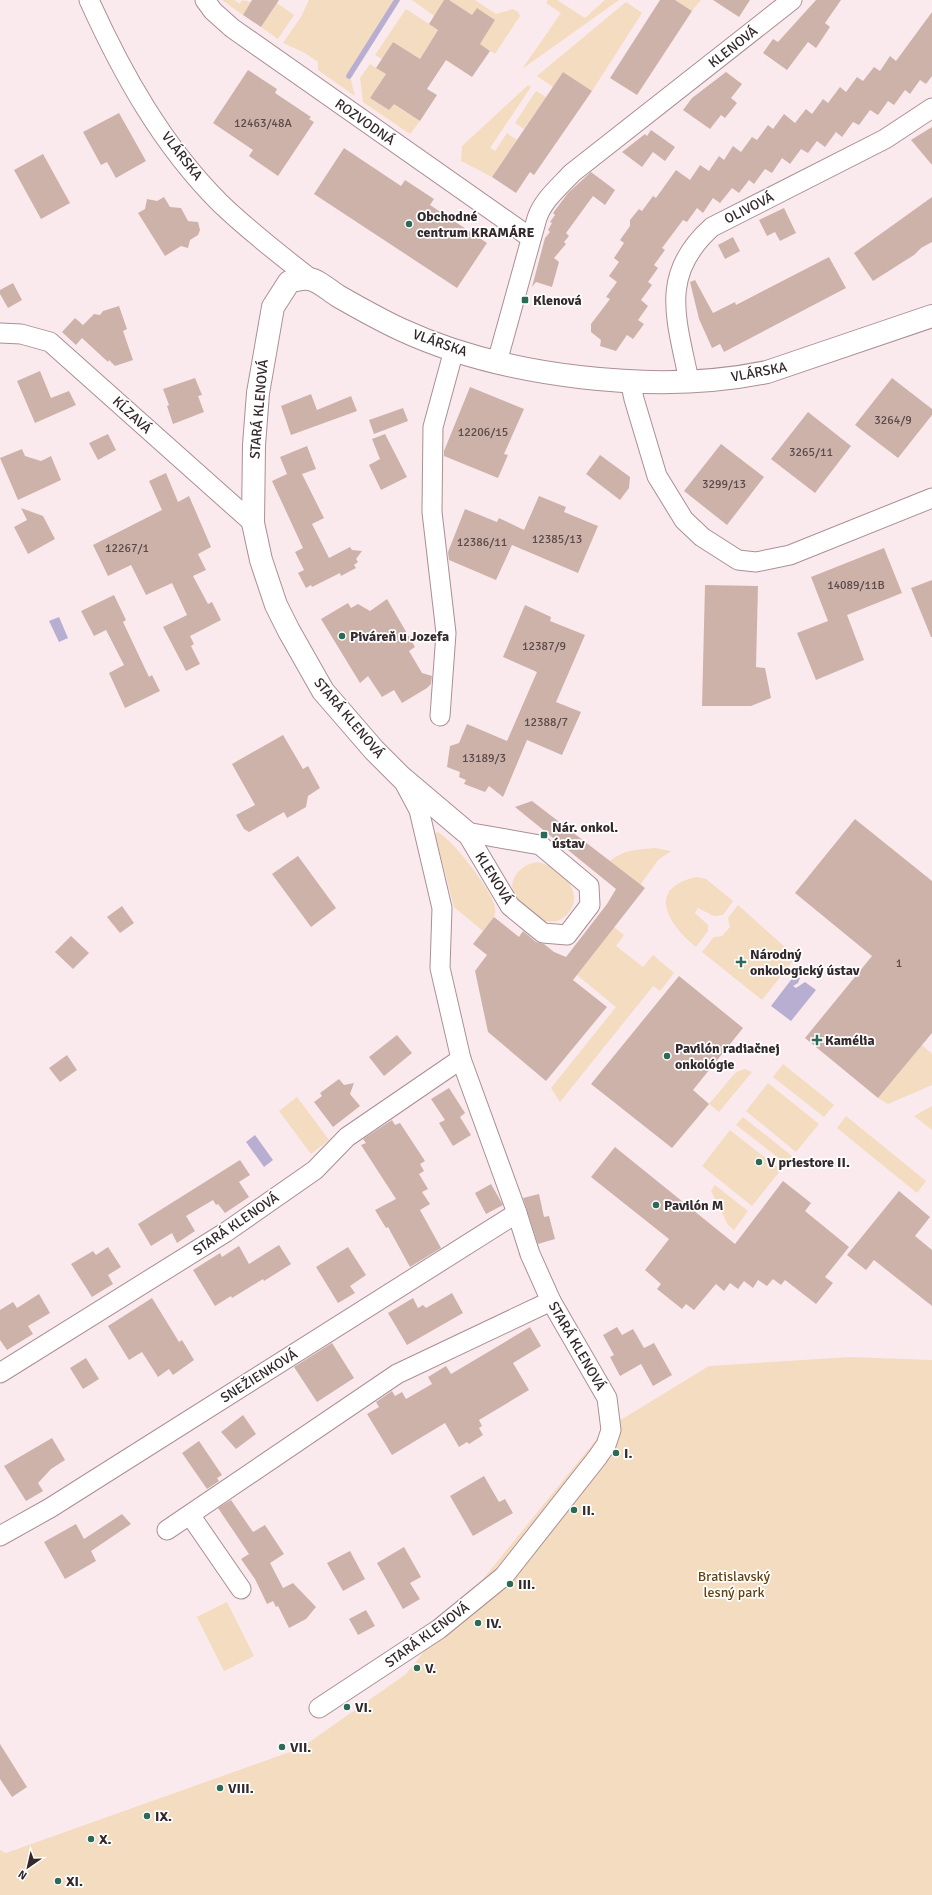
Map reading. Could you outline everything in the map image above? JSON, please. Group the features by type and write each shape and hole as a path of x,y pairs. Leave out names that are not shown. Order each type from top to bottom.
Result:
{"street":[{"name":"VLÁRSKA","path":"89,0 127,77 149,114 180,158 220,203 275,251 311,279 354,305 402,330 454,350 497,362 555,373 630,380 689,381 740,378 794,365 932,316"},
{"name":"ROZVODNÁ","path":"204,0 232,28 531,238"},
{"name":"KLENOVÁ","path":"497,362 531,238 541,208 572,173 792,0"},
{"name":"OLIVOVÁ","path":"689,381 675,317 676,293 680,271 690,252 700,238 712,227 885,139 932,108"},
{"name":"STARÁ KLENOVÁ","path":"311,279 298,279 289,282 274,307 258,393 254,445 253,523 261,560 276,605 314,678 330,701 401,777 419,810 442,908 440,968 461,1059 517,1212 530,1254 551,1301 607,1398 611,1430 606,1445 575,1488 504,1576 439,1629 319,1708"},
{"name":"KĹZAVÁ","path":"0,333 21,334 50,342 253,523"},
{"path":"440,716 446,633 432,512 433,427 454,350"},
{"path":"630,380 634,399 657,476 684,520 702,536 738,560 756,562 790,556 932,498"},
{"name":"KLENOVÁ","path":"401,777 466,832 510,906 543,934 567,935 590,905 589,886 540,845 466,832"},
{"name":"STARÁ KLENOVÁ","path":"0,1373 226,1232 315,1170 347,1138 461,1059"},
{"name":"SNEŽIENKOVÁ","path":"0,1536 50,1508 517,1212"},
{"path":"167,1530 397,1374 551,1301"},
{"path":"190,1515 241,1589"}],"green space":[{"path":"222,0 234,0 240,4 242,0 251,2 243,15"},
{"path":"309,0 398,0 350,76 355,96 318,70 318,62 305,53 283,43 301,17"},
{"path":"412,0 444,0 434,16"},
{"path":"449,0 475,0 496,14 513,9 518,12 520,16 495,54 480,44 495,20 477,8 469,21 464,10"},
{"path":"548,0 557,0 585,18 605,0 619,0 522,69 561,13 546,3"},
{"path":"675,0 701,0 692,11"},
{"path":"626,2 642,13 592,91 563,72 553,87 537,76"},
{"path":"277,3 294,15 278,39 261,27"},
{"path":"406,9 438,30 416,65 393,42 382,59 375,55"},
{"path":"370,64 386,74 370,98 389,110 397,98 401,109 420,121 410,134 363,102 360,78"},
{"path":"528,85 531,87 490,148 495,151 507,133 517,140 492,177 461,161 462,146"},
{"path":"536,91 546,97 524,129 515,123"},
{"path":"437,832 451,843 461,854 480,878 493,900 495,914 483,931 454,907 435,834"},
{"path":"655,848 671,851 658,860 640,885 610,861 626,852"},
{"path":"538,862 553,868 560,873 571,886 574,893 574,901 570,911 557,921 544,921 539,918 520,903 513,892 512,885 516,874 525,866"},
{"path":"697,877 706,879 733,901 723,915 714,916 698,908 695,913 708,925 708,931 696,947 677,928 670,918 666,908 666,898 671,889 681,882"},
{"path":"738,905 796,957 762,1000 702,952 714,937 722,936 730,927 728,918"},
{"path":"614,927 624,935 616,946 643,967 653,955 674,973 660,991 653,986 560,1102 551,1088 616,1007 577,975"},
{"path":"922,1045 932,1054 932,1085 888,1104 878,1098"},
{"path":"783,1064 834,1105 824,1117 773,1077"},
{"path":"745,1069 752,1072 719,1112 709,1104 736,1072"},
{"path":"768,1083 819,1124 796,1152 746,1111"},
{"path":"297,1097 329,1140 311,1154 279,1111"},
{"path":"932,1106 932,1130 914,1116"},
{"path":"846,1116 926,1181 917,1193 837,1128"},
{"path":"743,1117 792,1156 786,1164 736,1125"},
{"path":"730,1130 781,1170 752,1206 702,1166"},
{"path":"715,1185 748,1211 734,1230 728,1225 711,1191"},
{"name":"Bratislavský lesný park","path":"850,1357 932,1360 932,1895 0,1895 0,1850 6,1853 301,1748 406,1674 604,1430 709,1366"},
{"path":"227,1602 254,1656 224,1671 197,1617"}],"shaded area":[{"path":"59,617 68,638 59,642 49,621"},
{"path":"794,976 800,978 798,983 793,986 796,988 805,982 816,990 791,1021 771,1006"},
{"path":"255,1135 273,1160 264,1167 246,1142"}],"building":[{"path":"252,0 279,0 261,27 243,15"},
{"path":"444,0 449,0 472,15 477,8 495,20 480,44 490,51 472,77 446,60 427,89 437,95 420,121 394,104 389,110 370,98 386,74 376,68 393,42 420,59 438,30 429,24"},
{"path":"660,0 675,0 692,11 637,95 610,78"},
{"path":"713,0 750,0 739,17"},
{"path":"816,0 841,0 825,23 830,27 816,48 808,42 787,70 763,53 773,39 778,42"},
{"path":"932,12 932,76 926,84 920,80 910,94 905,90 894,105 888,101 878,115 870,110 859,125 853,122 842,137 836,132 825,147 817,141 808,153 801,149 790,164 782,158 772,173 765,169 754,184 749,180 739,193 732,188 720,203 713,198 703,213 697,208 687,222 683,220 662,248 665,250 654,265 658,268 648,282 652,285 641,300 648,306 638,320 644,324 633,339 627,335 616,351 600,346 601,340 591,332 591,324 610,299 606,297 617,282 609,276 619,262 614,258 624,243 620,240 630,226 630,220 639,209 642,211 653,196 656,198 676,170 690,180 700,165 709,171 719,156 724,160 733,146 741,152 752,137 757,140 768,125 773,129 784,114 795,123 806,109 812,114 823,99 828,103 840,87 846,92 857,77 863,81 874,67 880,71 890,56 896,61"},
{"path":"248,70 277,89 275,93 311,117 309,119 314,122 278,176 249,156 253,150 213,123"},
{"path":"563,72 592,91 534,175 530,172 516,193 492,177"},
{"path":"726,72 742,84 731,98 737,103 725,118 721,115 710,129 683,110 692,98"},
{"path":"119,113 146,161 116,178 107,162 101,165 83,132"},
{"path":"932,127 932,165 911,140"},
{"path":"651,130 675,147 665,161 653,152 642,167 622,152 645,134 647,136"},
{"name":"Obchodné centrum KRAMÁRE","path":"344,148 401,186 405,180 434,199 430,205 487,243 457,288 314,194"},
{"path":"43,154 70,203 41,219 14,170"},
{"path":"591,172 615,190 605,205 593,196 566,233 569,236 564,242 566,244 554,258 559,262 552,287 536,282 532,287 545,238 550,232 548,230 552,223 550,222 555,215 553,213 568,193"},
{"path":"164,197 170,207 181,208 188,221 198,222 200,230 198,235 190,240 188,248 181,246 165,256 138,213 145,209 147,199 157,201"},
{"path":"932,197 932,242 873,281 854,253"},
{"path":"784,208 796,233 780,241 775,232 767,236 759,220"},
{"path":"733,237 740,251 725,259 718,245"},
{"path":"829,257 846,288 724,352 720,344 712,348 699,319 690,282 695,280 713,313 735,302 736,305"},
{"path":"13,283 22,300 8,308 0,294 0,290"},
{"path":"119,306 127,329 123,331 133,360 115,366 109,360 108,362 82,338 76,345 62,332 75,318 83,325 94,314 100,315 103,311"},
{"path":"40,371 51,398 69,391 76,405 35,423 17,381"},
{"path":"195,378 202,395 198,396 204,412 173,424 167,406 169,405 163,389"},
{"path":"892,378 932,409 932,415 898,458 855,425"},
{"path":"470,387 524,409 504,454 508,455 498,478 444,456 444,451"},
{"path":"311,394 317,410 351,396 357,411 291,435 281,406"},
{"path":"403,408 408,421 374,434 369,420"},
{"path":"808,412 851,446 815,493 771,459"},
{"path":"108,434 116,450 98,460 89,443"},
{"path":"385,434 407,477 381,490 369,465 380,459 372,439"},
{"path":"721,444 764,477 727,525 684,491"},
{"path":"307,446 316,469 302,474 324,518 312,524 329,558 350,547 352,550 362,551 356,559 358,562 354,565 356,568 341,576 340,573 312,587 311,585 306,588 298,573 304,570 295,552 303,548 272,481 287,474 280,457"},
{"path":"22,449 25,456 41,461 51,456 61,480 18,500 0,458"},
{"path":"600,455 630,477 629,488 620,500 586,474"},
{"path":"166,473 178,502 189,496 211,547 198,554 206,570 193,576 208,604 212,602 221,620 190,636 194,644 191,646 200,664 186,671 163,627 187,615 172,583 146,595 131,565 108,576 93,545 162,510 149,481"},
{"path":"539,496 566,507 564,512 598,526 578,573 512,545 496,580 449,560 448,552 465,509 497,522 499,518 524,530"},
{"path":"21,508 43,516 55,539 28,554 14,527 27,520"},
{"path":"884,548 902,593 847,615 864,660 816,680 797,633 828,621 811,577"},
{"path":"932,580 932,637 931,637 911,588"},
{"path":"705,585 758,586 756,667 765,668 771,698 751,706 702,706"},
{"path":"114,595 126,620 123,622 149,677 152,675 160,691 125,708 109,673 124,665 106,630 94,636 81,611"},
{"path":"387,599 415,647 409,651 422,673 432,676 431,684 427,688 402,703 394,690 382,697 368,676 360,683 321,619 348,603 351,608 358,604 370,611"},
{"path":"525,605 551,617 550,621 585,635 556,702 581,712 562,755 527,740 503,797 489,786 485,792 464,784 466,780 459,777 460,772 447,767 450,746 459,743 467,724 507,741 537,672 503,657"},
{"path":"283,735 303,769 308,766 320,788 308,796 306,807 287,818 284,812 249,832 244,829 236,815 255,805 232,764"},
{"path":"532,801 645,888 573,980 607,1007 546,1081 488,1032 475,971 487,955 473,944 494,917 519,937 523,931 536,942 544,944 554,952 566,957 607,904 616,889 515,807"},
{"path":"855,819 932,881 932,1033 878,1098 805,1038 872,956 795,893"},
{"path":"298,856 336,908 311,927 272,874"},
{"path":"122,906 134,923 120,933 107,917"},
{"path":"71,936 89,953 73,969 55,952"},
{"name":"Pavilón radiačnej onkológie","path":"679,976 743,1028 693,1090 709,1104 672,1148 591,1084"},
{"path":"397,1035 412,1053 384,1076 369,1057"},
{"path":"67,1055 77,1070 60,1082 49,1068"},
{"path":"339,1079 344,1085 354,1083 350,1094 360,1106 333,1127 314,1102 322,1096 320,1093"},
{"path":"449,1088 465,1113 460,1117 471,1135 453,1146 439,1123 445,1120 431,1099"},
{"path":"392,1120 395,1125 400,1123 425,1161 420,1164 424,1171 419,1174 428,1189 422,1192 430,1204 420,1210 441,1248 410,1267 388,1227 386,1228 375,1210 396,1199 361,1145 366,1143 363,1139"},
{"name":"Pavilón M","path":"615,1147 735,1244 783,1181 811,1203 805,1211 849,1247 825,1277 833,1283 816,1304 785,1280 781,1285 773,1279 767,1286 758,1280 753,1288 744,1281 738,1289 730,1283 724,1291 716,1284 694,1310 686,1304 682,1309 657,1289 661,1284 645,1270 669,1239 591,1177"},
{"path":"240,1160 250,1175 239,1182 249,1197 225,1213 213,1200 186,1216 195,1231 177,1243 172,1233 151,1246 138,1224"},
{"path":"491,1184 503,1205 486,1214 475,1193"},
{"path":"899,1191 930,1217 915,1236 932,1250 932,1306 874,1260 866,1270 847,1255"},
{"path":"539,1194 544,1217 549,1216 555,1239 538,1244 523,1198"},
{"path":"279,1245 291,1264 264,1281 263,1279 232,1298 231,1296 215,1306 193,1270 220,1253 222,1257 239,1246 249,1264"},
{"path":"108,1247 121,1267 108,1275 113,1284 92,1297 71,1264 93,1251 96,1255"},
{"path":"348,1247 366,1275 350,1286 355,1293 338,1303 316,1267"},
{"path":"452,1293 463,1313 407,1345 388,1313 413,1298 418,1308 423,1305 426,1308"},
{"path":"39,1294 50,1313 28,1326 33,1334 7,1350 0,1340 0,1310 13,1302 17,1308"},
{"path":"152,1298 179,1342 182,1340 194,1360 173,1375 169,1369 158,1377 142,1352 129,1360 108,1326"},
{"path":"530,1327 541,1346 513,1363 529,1390 479,1420 482,1426 479,1428 483,1435 469,1444 467,1442 459,1447 445,1423 392,1455 367,1414 379,1407 376,1402 392,1391 395,1396 402,1392 406,1399 432,1384 428,1377 446,1366 451,1374"},
{"path":"617,1327 622,1335 633,1329 644,1348 654,1343 672,1375 653,1386 641,1364 620,1376 610,1357 614,1355 603,1335"},
{"path":"332,1343 354,1378 317,1402 294,1367"},
{"path":"86,1358 99,1379 83,1389 70,1368"},
{"path":"243,1415 256,1434 236,1449 221,1432"},
{"path":"52,1438 65,1460 51,1469 38,1483 43,1491 26,1501 4,1466"},
{"path":"199,1441 222,1475 217,1478 219,1481 207,1489 182,1453"},
{"path":"484,1476 499,1502 505,1499 513,1513 473,1536 450,1496"},
{"path":"231,1500 253,1532 265,1525 284,1554 270,1563 283,1588 293,1583 316,1607 306,1619 289,1628 278,1606 276,1607 273,1601 267,1604 255,1579 241,1559 249,1554 218,1508"},
{"path":"122,1514 131,1524 91,1551 96,1561 65,1579 44,1542 76,1524 84,1539"},
{"path":"404,1547 421,1577 410,1583 420,1599 403,1609 377,1563"},
{"path":"350,1551 365,1579 343,1591 327,1563"},
{"path":"366,1610 375,1626 358,1635 349,1619"},
{"path":"0,1744 27,1787 12,1797 0,1779"}],"waterway":[{"path":"349,76 397,0"}],"place":[{"name":"Obchodné centrum KRAMÁRE","path":"409,224"},
{"name":"Klenová","path":"525,300"},
{"name":"Piváreň u Jozefa","path":"342,636"},
{"name":"Nár. onkol. ústav","path":"544,835"},
{"name":"Národný onkologický ústav","path":"741,962"},
{"name":"Kamélia","path":"817,1040"},
{"name":"Pavilón radiačnej onkológie","path":"667,1056"},
{"name":"V priestore II.","path":"759,1162"},
{"name":"Pavilón M","path":"656,1205"},
{"name":"I.","path":"616,1453"},
{"name":"II.","path":"574,1510"},
{"name":"III.","path":"510,1584"},
{"name":"IV.","path":"478,1623"},
{"name":"V.","path":"417,1668"},
{"name":"VI.","path":"347,1707"},
{"name":"VII.","path":"282,1747"},
{"name":"VIII.","path":"220,1788"},
{"name":"IX.","path":"147,1816"},
{"name":"X.","path":"91,1839"},
{"name":"XI.","path":"58,1881"}]}
